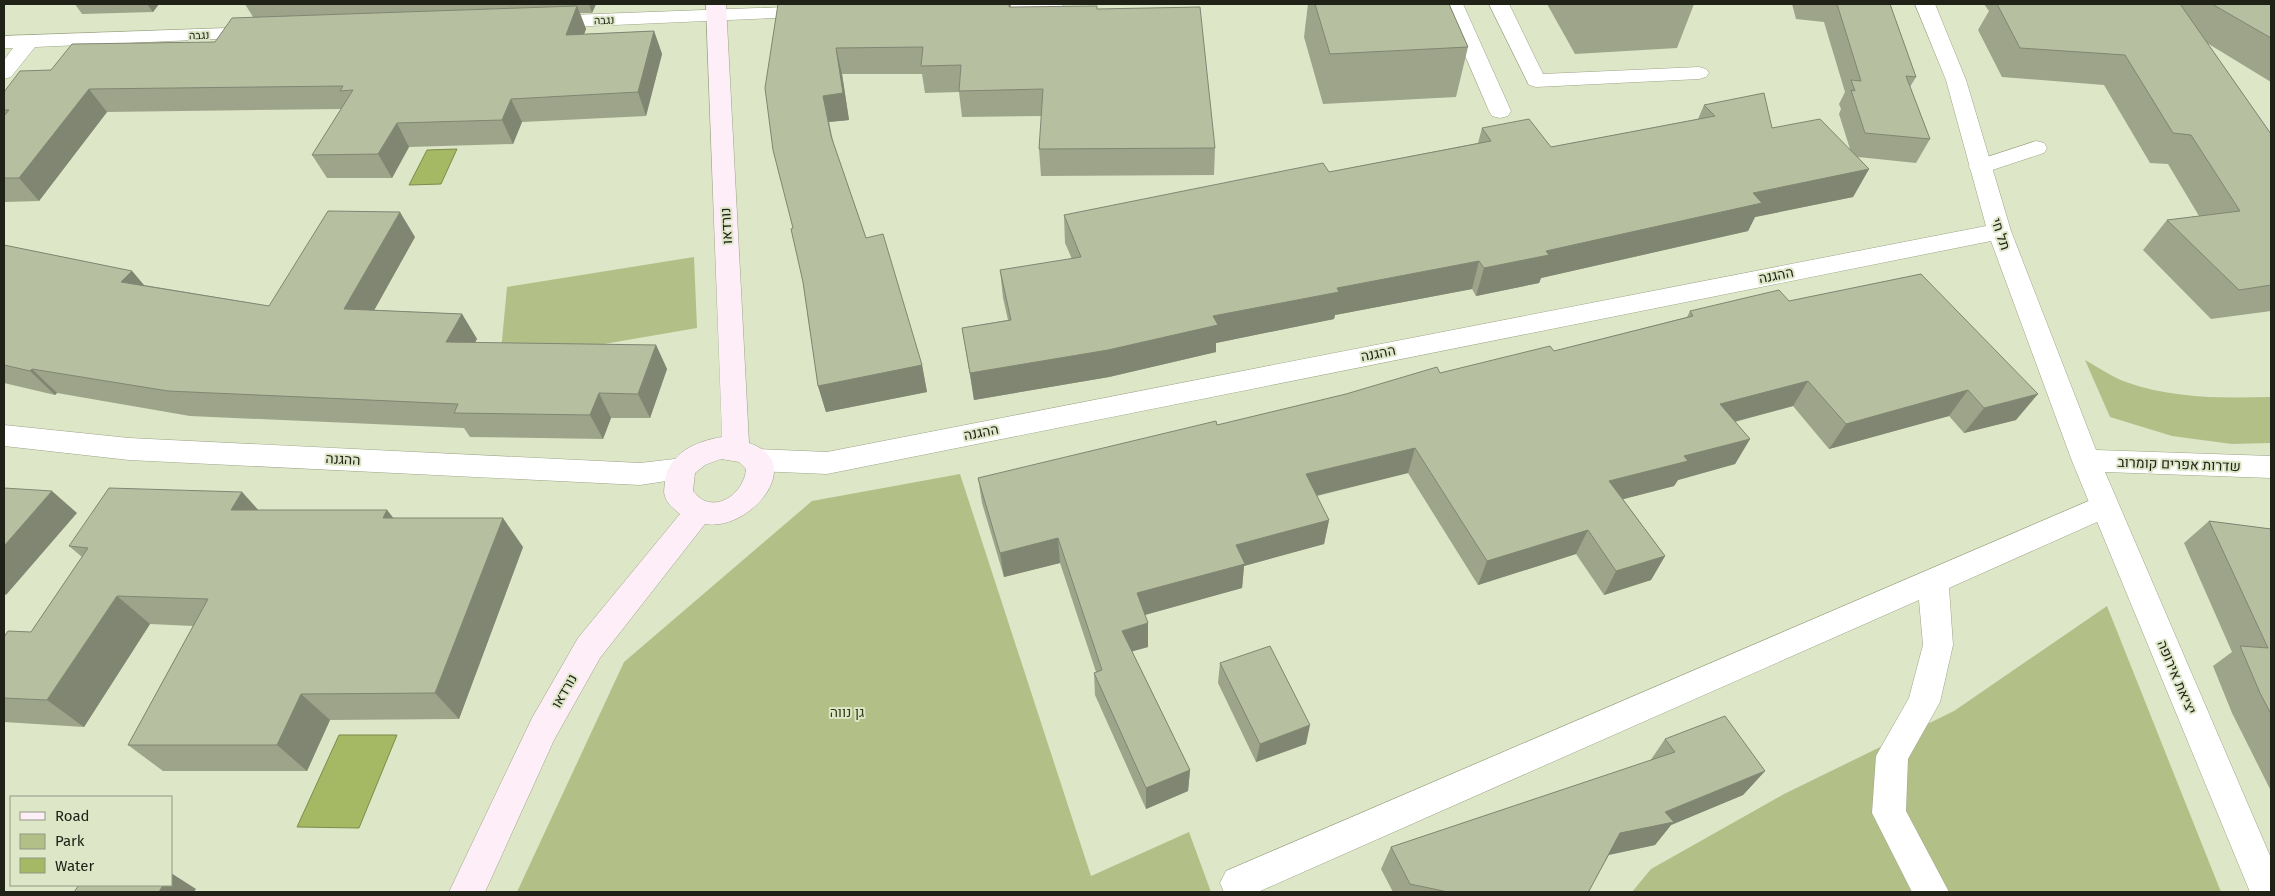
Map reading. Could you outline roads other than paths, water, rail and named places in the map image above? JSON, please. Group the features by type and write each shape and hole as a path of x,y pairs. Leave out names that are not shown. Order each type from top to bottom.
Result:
{"street":[{"path":"956,7 1054,4"},
{"path":"1453,4 1500,111"},
{"path":"1499,4 1536,81 1699,73"},
{"name":"תל חי","path":"1925,4 1956,80 1999,231 2086,461"},
{"name":"נגבה","path":"523,23 716,10 838,12"},
{"name":"נורדאו","path":"716,10 746,454"},
{"name":"נגבה","path":"4,42 276,32"},
{"path":"4,73 29,41"},
{"path":"1980,167 2036,148"},
{"name":"ההגנה","path":"746,454 827,463 1999,231"},
{"name":"ההגנה","path":"4,435 158,450 640,474 683,469"},
{"path":"721,448 746,454 761,469 761,480 756,491 747,502 726,512 711,514 697,513 684,505 678,496 683,469 694,459 707,452 721,448"},
{"name":"שדרות אפרים קומרוב","path":"2086,461 2271,467"},
{"name":"יציאת אירופה","path":"2086,461 2268,892"},
{"path":"1238,884 2105,506"},
{"name":"נורדאו","path":"467,892 543,729 589,648 697,513"},
{"path":"1931,892 1889,814 1892,756 1924,702 1938,645 1933,581"}],"water":[{"path":"457,149 441,184 409,185 427,150"},
{"path":"339,735 397,735 359,828 297,827"}],"park label":[{"name":"גן נווה","path":"847,712"}]}
